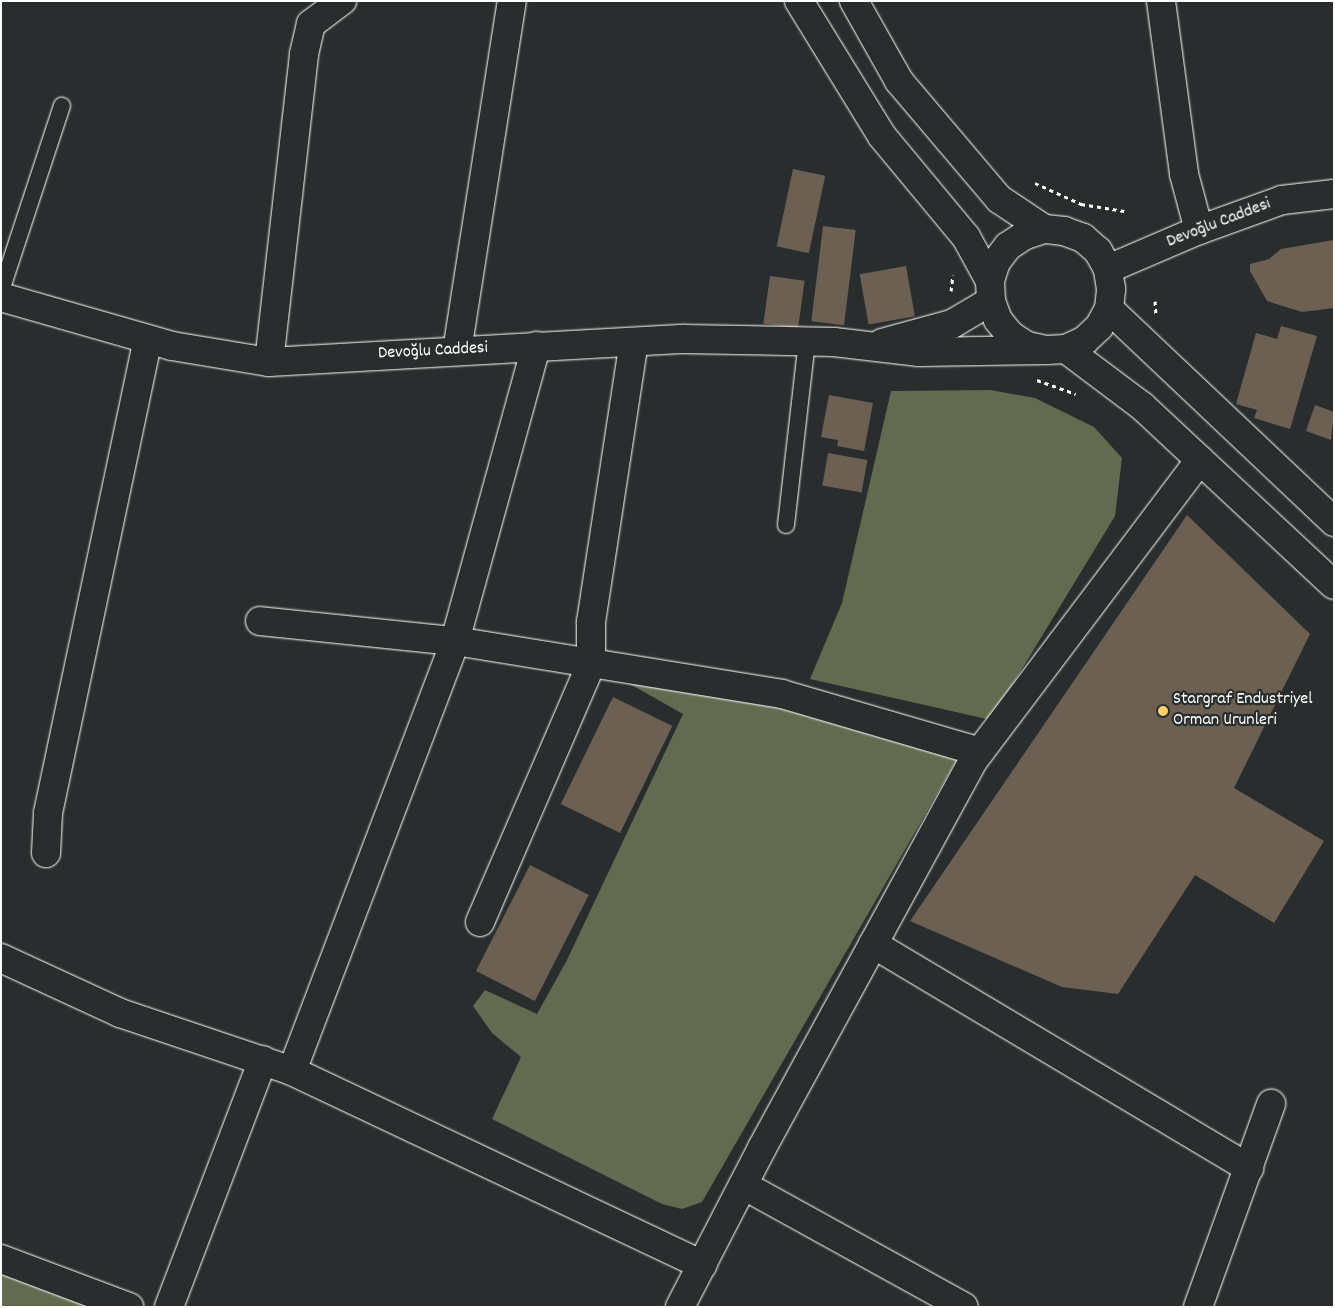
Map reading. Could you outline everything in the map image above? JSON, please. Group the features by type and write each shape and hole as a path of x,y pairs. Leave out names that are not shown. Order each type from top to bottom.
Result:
{"street":[{"path":"269,362 304,54 311,24 342,1"},
{"path":"457,351 512,1"},
{"path":"799,1 882,136 966,238 991,291 998,320 1010,335 1027,346 1056,349 1142,406 1334,585"},
{"path":"854,1 899,81 999,199 1044,230"},
{"path":"1161,1 1184,174 1199,230"},
{"name":"Devoğlu Caddesi","path":"1108,269 1199,230 1282,200 1334,194"},
{"path":"1044,230 1064,231 1082,238 1098,252 1108,269 1112,288 1109,309 1099,327 1085,340 1056,349 919,352 874,345 952,324 991,291 996,262 1008,246 1025,235 1044,230"},
{"name":"Devoğlu Caddesi","path":"1,297 148,340 269,362 634,342 807,342 874,345"},
{"path":"1109,309 1334,522"},
{"path":"46,853 48,813 148,340"},
{"path":"480,922 591,664 591,622 634,342"},
{"path":"292,1072 455,641 536,346"},
{"path":"680,1307 743,1185 873,944 980,752 1200,460"},
{"path":"260,621 455,641 782,694 980,752"},
{"path":"873,944 1249,1168"},
{"path":"1,958 120,1013 263,1060 292,1072 702,1265"},
{"path":"169,1307 263,1060"},
{"path":"1198,1307 1271,1104"},
{"path":"743,1185 964,1307"},
{"path":"1,1259 129,1307"}],"lane":[{"path":"1,291 62,106"},
{"path":"786,525 807,342"}],"path":[{"path":"1036,182 1081,204 1124,211"},
{"path":"951,296 953,270"},
{"path":"1156,301 1157,320"},
{"path":"1027,379 1082,396"}],"green space":[{"path":"990,390 1035,398 1094,427 1122,458 1115,516 991,720 810,679 842,603 891,391"},
{"path":"646,678 944,745 956,761 702,1202 682,1209 662,1204 492,1119 521,1057 492,1033 473,1006 485,990 537,1014 567,960 683,714 628,683"},
{"path":"1,1267 125,1307 1,1307"}],"building":[{"path":"793,169 825,176 809,253 777,246"},
{"path":"823,226 856,230 844,325 811,321"},
{"path":"1334,240 1334,308 1302,312 1267,301 1250,271 1250,264 1269,259 1281,249"},
{"path":"906,266 915,316 869,324 860,274"},
{"path":"770,276 805,281 798,328 763,324"},
{"path":"1281,326 1317,336 1290,429 1254,418 1257,410 1236,404 1256,333 1277,339"},
{"path":"829,395 873,403 864,451 837,446 838,440 821,437"},
{"path":"1315,405 1334,412 1331,440 1306,431"},
{"path":"828,453 867,460 862,492 822,485"},
{"name":"Stargraf Endustriyel Orman Urunleri","path":"1187,515 1310,634 1234,788 1324,841 1274,923 1195,875 1118,994 1062,987 910,921"},
{"path":"613,697 672,726 620,833 561,804"},
{"path":"530,865 589,895 535,1001 476,971"}],"place":[{"name":"Stargraf Endustriyel Orman Urunleri","path":"1163,711"}]}
